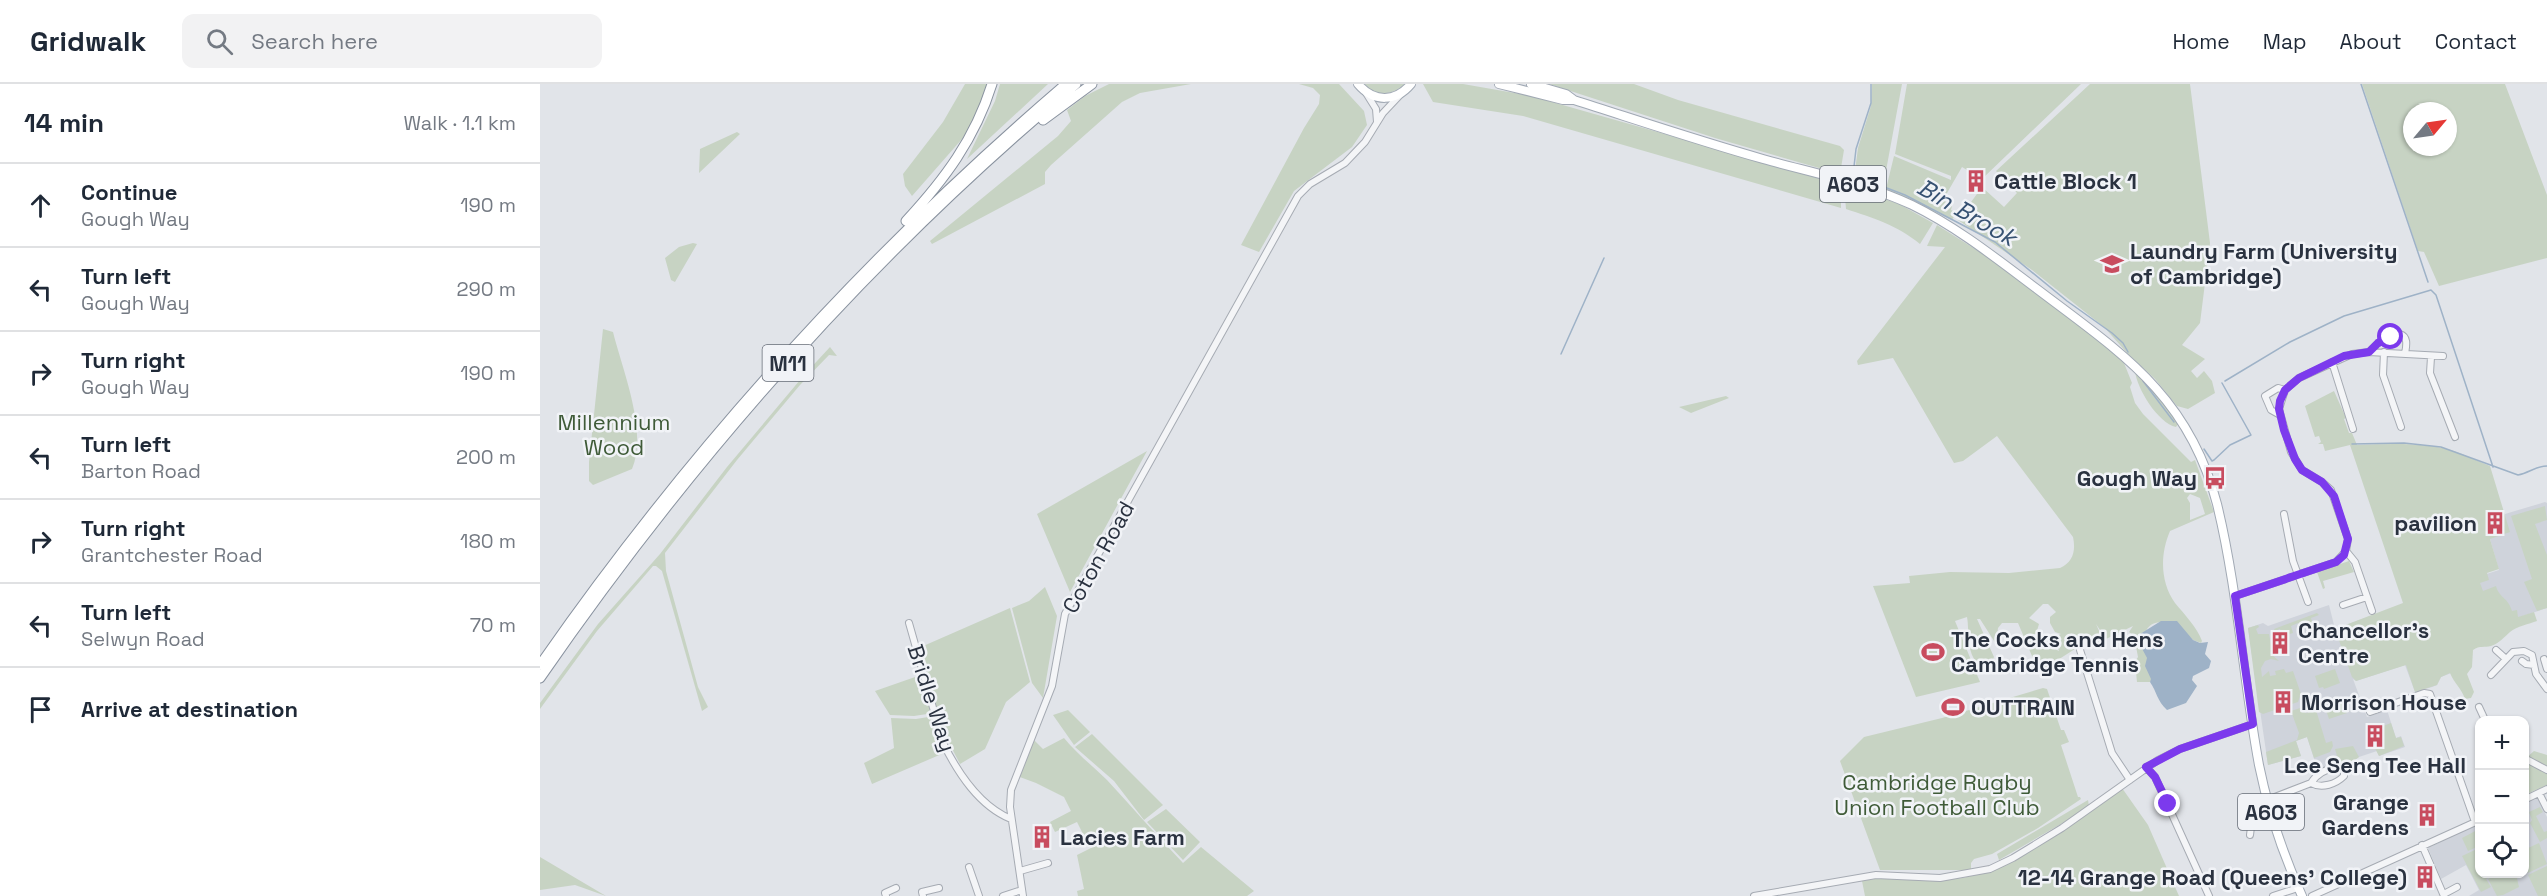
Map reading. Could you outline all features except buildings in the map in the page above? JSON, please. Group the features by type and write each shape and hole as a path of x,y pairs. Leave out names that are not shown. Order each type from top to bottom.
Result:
{"highway":[{"path":"843,293 946,176 977,125 992,84"},
{"name":"M11","path":"540,665 587,598 675,484 756,387 907,227 978,160 1066,84"},
{"name":"M11","path":"540,678 648,531 753,402 848,298 984,165 1076,84"},
{"path":"984,165 1092,84"}],"main road":[{"path":"1360,86 1383,98 1400,94 1412,84"},
{"name":"A603","path":"1499,84 1563,100 1574,100 1684,136 1883,194 1912,205 1945,224 2020,276 2133,363 2172,407 2199,454 2217,507 2235,596 2267,800 2300,892"},
{"name":"A603","path":"1531,84 1566,94 1574,100"}],"street":[{"path":"1360,86 1376,110 1377,123"},
{"name":"Coton Road","path":"1023,893 1011,819 1011,790 1052,686 1065,614 1298,196 1310,184 1345,162 1365,142 1400,94"},
{"path":"2369,352 2378,343 2400,334 2406,339 2405,354"},
{"path":"2384,352 2383,375 2401,427"},
{"path":"2235,596 2336,562 2346,551 2348,539 2334,496 2322,482 2298,464 2291,452 2280,415 2280,401 2285,390 2299,378 2344,356 2384,352 2430,357 2443,356"},
{"path":"2430,357 2430,373 2455,436"},
{"path":"2332,362 2353,429"},
{"path":"2280,415 2271,410 2265,396 2278,388 2285,390"},
{"path":"2284,518 2297,575 2308,602"},
{"path":"2346,551 2355,562 2372,611"},
{"path":"2346,606 2367,597"},
{"name":"Bridle Way","path":"909,623 943,743 952,760 976,793 999,814 1011,819"},
{"path":"2080,650 2112,753 2130,780"},
{"path":"2496,650 2506,659"},
{"path":"2491,675 2513,652 2524,651 2532,655 2540,681 2547,690"},
{"path":"2544,659 2547,669"},
{"path":"2522,661 2534,665"},
{"path":"2370,712 2424,693 2430,694 2475,816"},
{"path":"2479,707 2483,716"},
{"path":"1754,896 1876,875 1940,878 1990,869 2013,858 2062,828 2146,767 2180,749 2255,722"},
{"path":"2529,761 2547,770"},
{"path":"2146,767 2155,777 2209,896"},
{"path":"2267,800 2312,783 2322,786 2338,781 2344,776 2344,771 2337,767 2332,768 2315,777 2312,783"},
{"path":"2529,798 2547,789"},
{"path":"2539,793 2547,809"},
{"path":"2250,835 2252,827 2273,820"},
{"path":"2312,896 2475,822"},
{"path":"2422,845 2444,895 2457,887"},
{"path":"1020,871 1048,863"},
{"path":"969,867 979,896"},
{"path":"886,896 885,893 896,888"},
{"path":"914,894 922,894 939,888"},
{"path":"2273,896 2300,892"},
{"path":"1003,896 1023,893"}],"shaded area":[{"path":"2547,503 2547,608 2461,636 2469,666 2441,677 2437,685 2432,687 2415,692 2405,665 2356,681 2353,679 2367,717 2387,710 2396,738 2401,736 2405,747 2379,756 2377,751 2359,757 2344,768 2327,767 2318,771 2307,737 2296,741 2301,756 2268,765 2248,628 2263,623 2268,626 2329,605 2335,629 2403,604 2403,601 2499,570 2490,539 2505,514"},
{"path":"2537,797 2547,817 2547,896 2469,896 2479,890 2466,865 2441,879 2428,848 2475,825 2475,878 2529,878 2529,801"}],"green space":[{"path":"965,84 988,84 973,123 962,139 912,196 905,186 903,174 943,122"},
{"path":"1000,84 1048,84 967,159 995,101"},
{"path":"1109,84 1191,84 1140,93 1122,102 1051,165 1045,172 1045,184 932,244 930,241 1058,136 1071,121 1067,110 1085,96"},
{"path":"1299,84 1339,84 1364,111 1367,125 1352,147 1294,191 1259,252 1241,245 1319,104 1320,95 1313,88"},
{"path":"1363,84 1406,84 1389,93 1379,93"},
{"path":"1423,84 1463,84 1531,96 1841,184 1841,208 1523,116 1433,102"},
{"path":"1549,84 1634,84 1678,100 1840,146 1844,150 1840,174 1715,138"},
{"path":"1872,84 1902,84 1883,187 1854,178 1858,148 1871,106"},
{"path":"1907,84 2081,84 1982,179 1962,167 1943,200 1952,206 1951,210 1956,213 1952,220 1886,189 1894,156 1951,180 1951,176 1895,154"},
{"name":"Laundry Farm (University of Cambridge)","path":"2090,84 2190,84 2210,243 2200,323 2182,345 2205,359 2191,371 2197,378 2204,371 2212,381 2215,393 2188,409 2177,406 2155,379 2104,327 2032,270 1958,220 1982,187 2004,207 2017,193 1996,171"},
{"path":"2362,84 2505,84 2547,195 2547,258 2439,286 2424,252 2418,251"},
{"path":"737,132 740,134 699,173 700,149"},
{"path":"1844,185 1899,204 1933,223 1920,244 1894,227 1846,209"},
{"path":"1937,225 1986,256 2122,358 2132,383 2130,387 2135,403 2191,462 2195,460 2214,512 2170,531 2164,549 2163,568 2170,595 2194,626 2202,641 2201,643 2193,640 2175,622 2159,622 2140,634 2152,679 2150,682 2137,682 2135,662 2138,657 2134,636 2129,632 2133,626 2106,639 2096,624 2100,633 2042,670 2033,672 2035,663 2018,623 2002,623 1998,628 1996,644 1980,619 1977,619 1994,657 1990,666 1976,661 1970,648 1967,617 1955,621 1980,682 1916,697 1873,586 1910,583 1909,576 1950,572 2009,573 2060,568 2071,559 2074,547 2073,537 1997,436 1963,461 1954,463 1893,358 1858,365 1857,361 1945,247 1927,246","holes":["2190,494 2200,498 2205,514 2190,520 2190,503 2187,498","2043,604 2048,604 2056,612 2050,617 2050,623 2055,632 2061,634 2054,637 2059,651 2030,637 2036,634 2039,624 2029,618"]},
{"path":"697,244 675,282 671,280 665,258 679,247"},
{"name":"Millennium Wood","path":"603,329 613,332 628,383 636,420 636,454 632,469 593,485 589,481 589,462"},
{"path":"830,347 837,356 829,355 800,385 737,460 665,553 666,571 698,687 708,707 702,711 662,571 653,566 597,631 540,709 540,703 598,624 660,554 727,467"},
{"path":"2135,371 2150,382 2178,424 2176,427 2162,419 2144,396"},
{"path":"2334,391 2346,418 2344,419 2349,433 2352,433 2357,445 2404,444 2439,447 2490,466 2510,532 2490,539 2499,569 2487,573 2489,580 2480,583 2483,591 2496,586 2512,611 2517,610 2518,617 2534,612 2537,621 2513,630 2494,645 2473,650 2472,667 2467,674 2474,692 2471,698 2465,699 2450,673 2441,677 2437,685 2415,692 2406,665 2356,681 2352,677 2335,629 2403,603 2350,445 2325,451 2323,444 2318,444 2321,442 2319,436 2315,437 2305,406"},
{"path":"1726,396 1729,398 1691,413 1679,407"},
{"path":"1147,451 1070,592 1037,514"},
{"path":"2545,506 2547,520 2535,524 2547,555 2547,608 2537,611 2524,582 2532,579 2511,516"},
{"path":"2349,561 2354,572 2323,581 2325,588 2323,589 2317,572"},
{"path":"1045,587 1057,616 1043,698 1032,683 1012,608 1029,601"},
{"path":"1010,608 1030,682 1006,702 985,749 960,764 936,708 921,647"},
{"path":"2317,613 2319,615 2311,618 2313,625 2300,630 2298,623 2291,626 2293,633 2283,636 2280,629 2275,631 2274,629"},
{"path":"2258,625 2256,629 2258,634 2269,634 2272,650 2270,653 2279,661 2271,659 2265,661 2261,668 2262,677 2269,671 2270,676 2276,675 2275,671 2284,669 2286,673 2293,671 2301,694 2298,702 2263,714 2259,712 2248,628"},
{"path":"2335,669 2340,683 2324,689 2319,688 2315,676"},
{"path":"918,676 931,708 927,714 890,715 875,691"},
{"name":"Cambridge Rugby Union Football Club","path":"2043,688 2047,689 2061,730 2064,730 2069,742 2061,745 2078,797 2081,799 2038,828 1992,854 1974,859 1971,863 1971,870 1880,870 1840,761 1864,737 1942,718"},
{"path":"2342,698 2347,713 2329,719 2325,707 2329,706 2328,703"},
{"path":"2300,708 2306,713 2316,710 2326,743 2332,741 2333,746 2330,752 2314,758 2307,737 2296,741 2301,756 2268,765 2266,752 2297,740 2299,733 2291,711"},
{"path":"1068,710 1090,732 1074,745 1053,715"},
{"path":"928,717 934,722 944,753 872,784 864,763 894,748 891,718"},
{"path":"2391,723 2396,738 2401,737 2404,746 2379,756 2372,743 2382,740 2378,728"},
{"path":"1092,734 1163,805 1144,820 1114,781 1075,747"},
{"path":"1064,738 1107,780 1183,863 1201,847 1254,891 1247,896 1078,896 1077,891 1084,889 1077,855 1105,841 1099,835 1087,842 1077,822 1055,832 1050,822 1071,811 1064,797 1017,776 1033,739 1043,749"},
{"path":"2353,746 2359,757 2344,768 2340,766 2335,749"},
{"path":"2534,751 2547,755 2547,785 2529,793 2529,770 2529,755"},
{"path":"2122,788 2148,825 2179,896 1865,896 1862,881 1894,876 1932,880 1963,878 1985,872"},
{"path":"2088,800 2089,806 2080,813 1999,860 1997,854"},
{"path":"2540,807 2543,812 2536,816 2544,832 2547,831 2547,838 2540,842 2530,823 2532,820 2529,812"},
{"path":"1166,809 1200,842 1183,860 1147,822"},
{"path":"2475,831 2475,848 2468,851 2462,838"},
{"path":"2539,843 2547,864 2529,873 2529,848"},
{"path":"2475,850 2475,878 2488,878 2486,879 2491,887 2481,892 2462,856"},
{"path":"540,857 606,896 575,885 540,890"},
{"path":"2547,866 2547,896 2538,896 2529,875"},
{"path":"2517,878 2519,887 2497,896 2488,879"}],"water":[{"path":"2161,621 2177,621 2193,640 2200,643 2208,642 2205,654 2211,661 2209,668 2193,676 2192,680 2197,686 2186,703 2167,710 2150,682 2151,679 2145,666 2147,658 2138,641 2140,634"}],"waterway":[{"name":"Bin Brook","path":"1871,84 1871,103 1856,149 1853,175 1905,195 1995,242 2067,301 2112,333 2123,343 2128,352"},
{"path":"2361,84 2428,282"},
{"path":"1561,354 1604,258"},
{"path":"2225,381 2290,342 2344,316 2431,290 2436,295 2493,467"},
{"name":"Bin Brook","path":"2143,381 2174,422"},
{"name":"Bin Brook","path":"2204,449 2212,461 2230,445 2251,435 2222,383"},
{"name":"Bin Brook","path":"2352,444 2404,443 2441,447 2518,475 2547,466"}],"place":[{"name":"Cattle Block 1","path":"1976,181"},
{"name":"Laundry Farm (University of Cambridge)","path":"2112,264"},
{"name":"Gough Way","path":"2215,478"},
{"name":"pavilion","path":"2495,523"},
{"name":"Chancellor's Centre","path":"2280,643"},
{"name":"The Cocks and Hens Cambridge Tennis","path":"1933,652"},
{"name":"Morrison House","path":"2283,702"},
{"name":"OUTTRAIN","path":"1953,707"},
{"name":"Lee Seng Tee Hall","path":"2375,736"},
{"name":"Grange Gardens","path":"2427,815"},
{"name":"Lacies Farm","path":"1042,837"},
{"name":"12-14 Grange Road (Queens' College)","path":"2425,877"}],"route":[{"path":"2168,804 2155,777 2146,767 2180,749 2253,724 2235,596 2336,562 2346,551 2348,539 2331,490 2302,470 2291,452 2279,409 2285,390 2299,378 2344,356 2369,352 2372,347 2391,337"}]}
